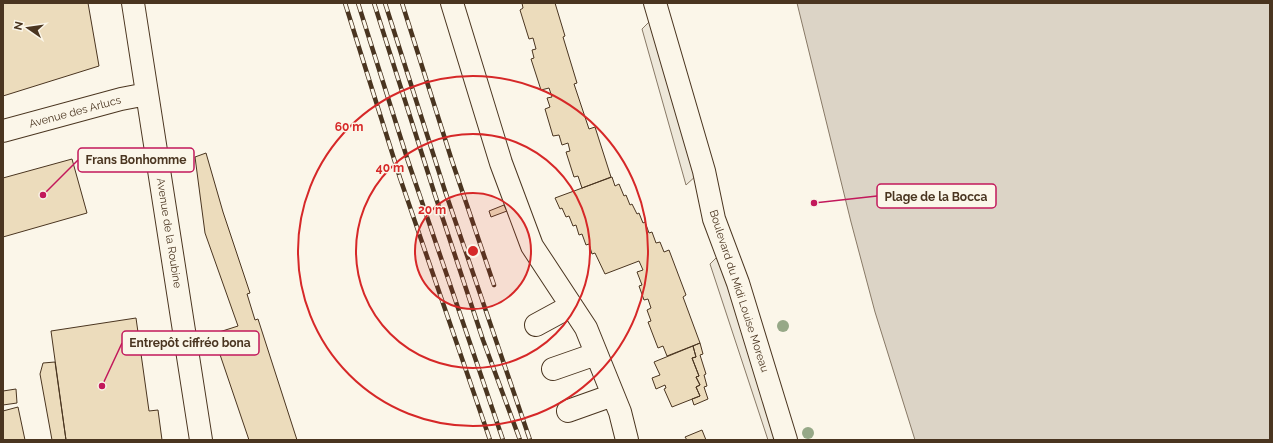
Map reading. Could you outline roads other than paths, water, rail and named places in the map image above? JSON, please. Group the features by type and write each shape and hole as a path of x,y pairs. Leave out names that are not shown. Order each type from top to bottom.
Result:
{"main road":[{"name":"Avenue de la Roubine","path":"133,3 201,440"},
{"path":"452,3 501,163 532,246 586,328 620,412 627,440"},
{"name":"Boulevard du Midi Louise Moreau","path":"655,3 704,171 714,219 738,283 786,440"},
{"name":"Boulevard du Midi Louise Moreau","path":"670,3 673,29 712,164 747,281 799,440"},
{"name":"Avenue des Arlucs","path":"3,131 121,99 147,94"},
{"path":"536,325 571,306"},
{"path":"553,369 596,354"},
{"path":"568,411 613,395"}],"railway":[{"path":"345,3 400,178 490,440"},
{"path":"358,3 408,161 503,440"},
{"path":"374,3 483,340 520,440"},
{"path":"385,3 445,191 530,440"},
{"path":"402,3 452,161 494,285"}],"place":[{"name":"Frans Bonhomme","path":"43,195"},
{"name":"Plage de la Bocca","path":"814,203"},
{"name":"Entrepôt ciffréo bona","path":"102,386"}]}
